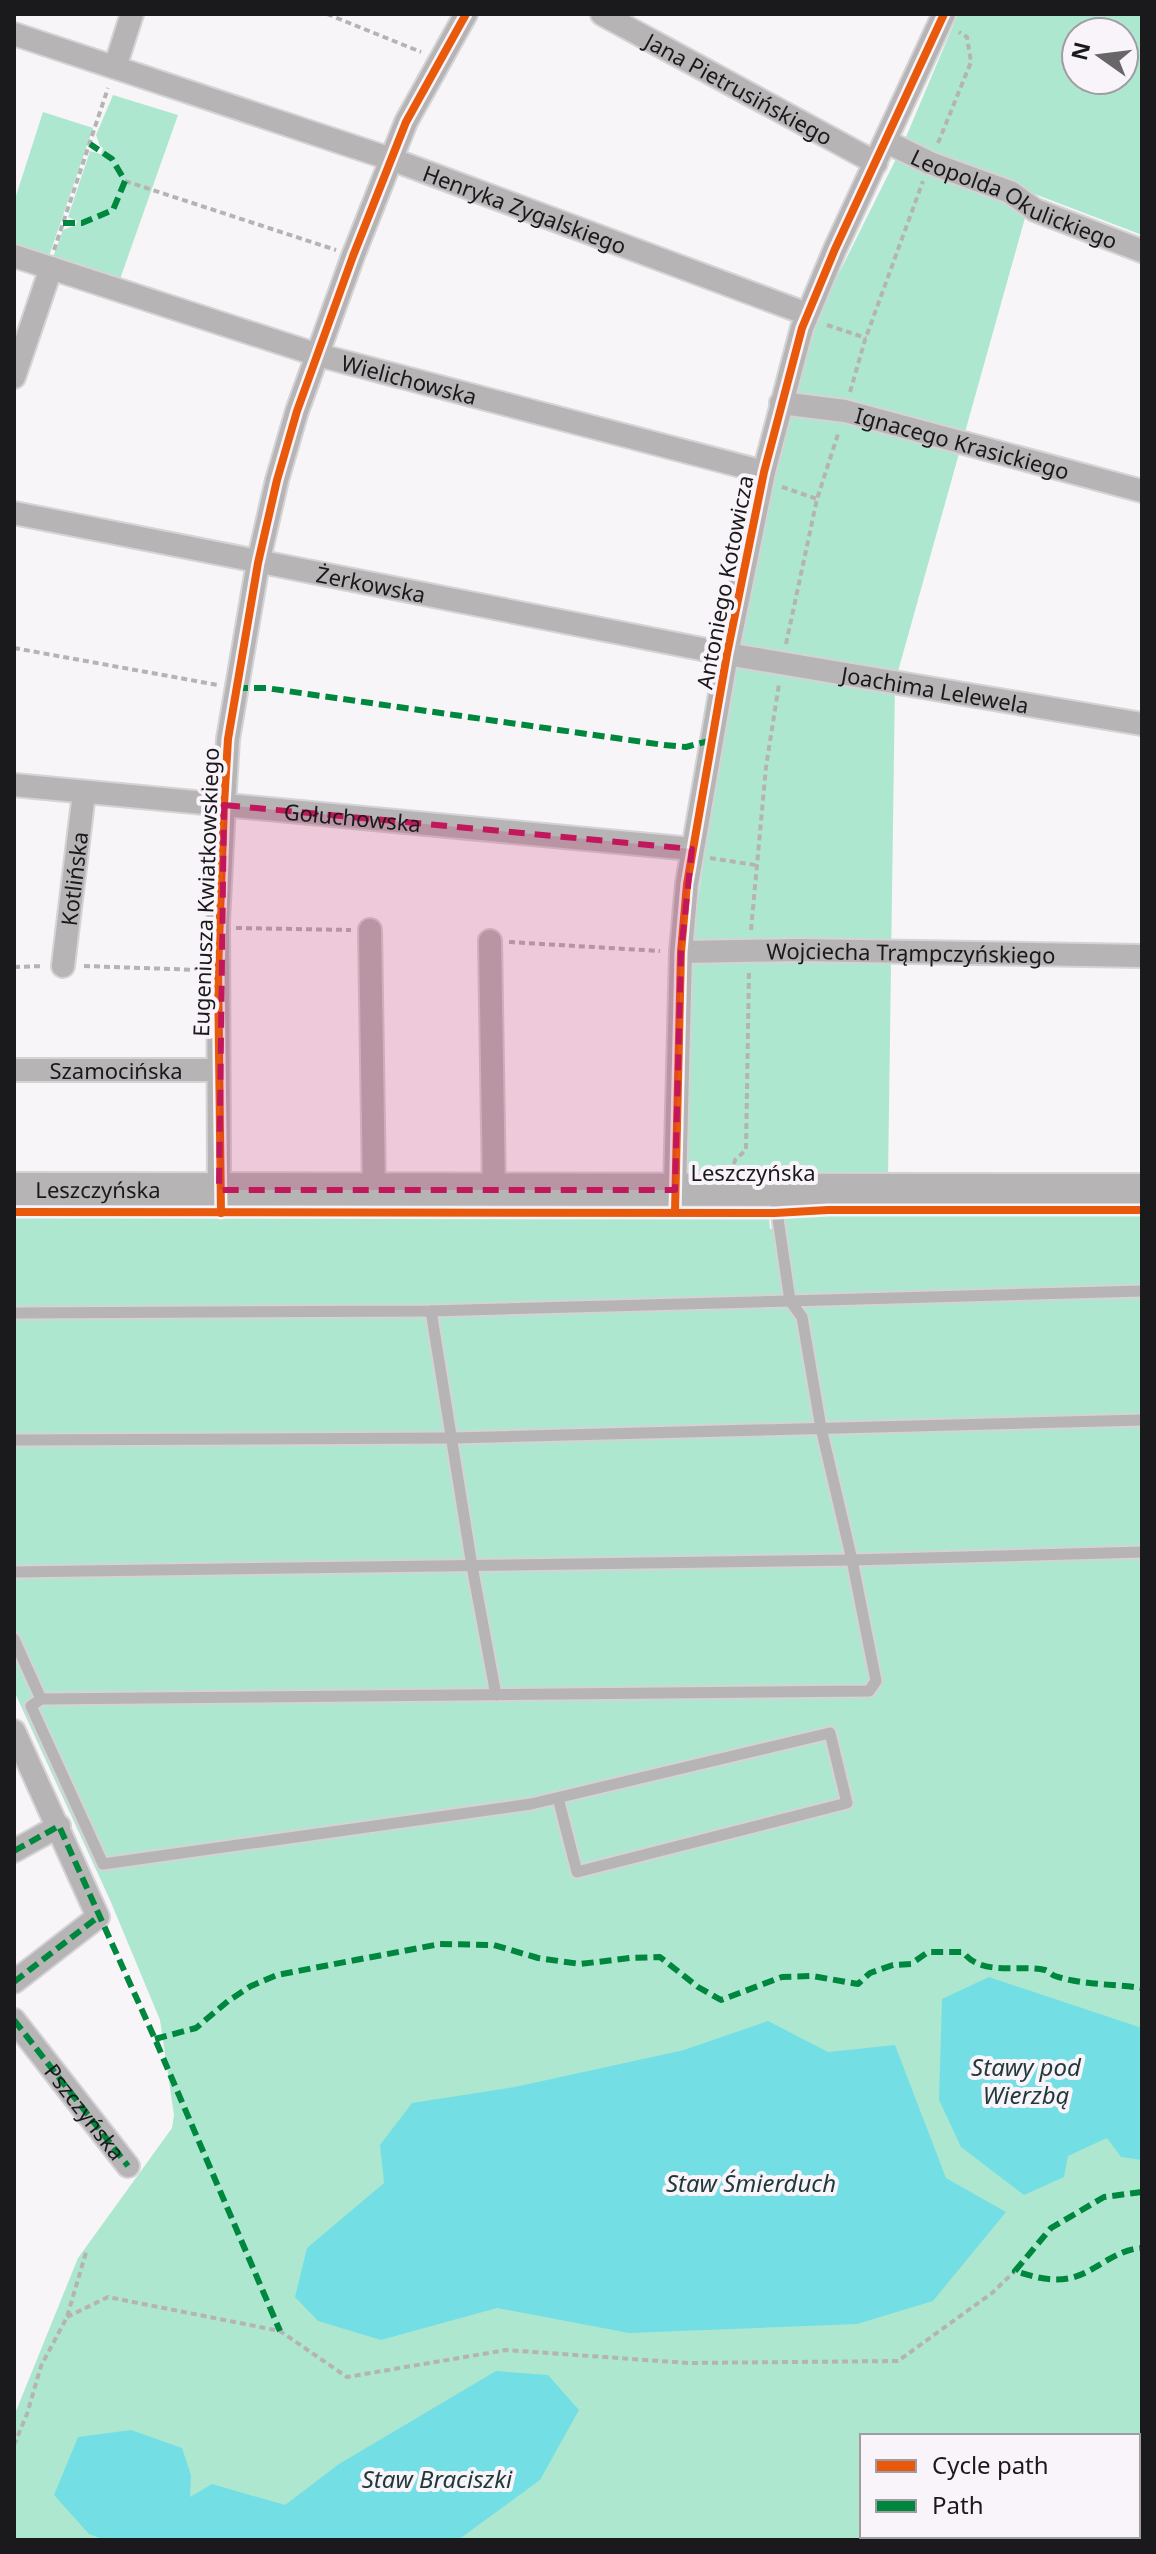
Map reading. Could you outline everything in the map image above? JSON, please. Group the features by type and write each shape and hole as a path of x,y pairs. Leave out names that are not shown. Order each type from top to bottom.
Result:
{"street":[{"path":"115,67 132,14"},
{"name":"Eugeniusza Kwiatkowskiego","path":"219,1190 218,928 228,739 258,563 277,480 353,256 406,122 466,14"},
{"name":"Jana Pietrusińskiego","path":"602,14 876,163"},
{"name":"Antoniego Kotowicza","path":"675,1190 681,952 692,851 763,476 807,314 943,18"},
{"name":"Henryka Zygalskiego","path":"14,34 391,159 807,314"},
{"name":"Leopolda Okulickiego","path":"887,142 930,163 1010,192 1035,210 1142,251"},
{"name":"Wielichowska","path":"14,256 318,355 763,476"},
{"path":"14,377 51,268"},
{"name":"Ignacego Krasickiego","path":"781,403 845,411 1142,491"},
{"name":"Żerkowska","path":"14,513 727,654"},
{"name":"Joachima Lelewela","path":"727,654 1142,724"},
{"name":"Gołuchowska","path":"14,785 692,851"},
{"name":"Kotlińska","path":"63,966 84,793"},
{"path":"370,930 374,1189"},
{"path":"490,941 494,1190"},
{"name":"Wojciecha Trąmpczyńskiego","path":"681,952 1142,956"},
{"name":"Szamocińska","path":"14,1070 217,1070"},
{"name":"Leszczyńska","path":"14,1189 1142,1190"},
{"path":"14,1731 98,1917 14,1982"},
{"path":"14,1851 59,1826"},
{"name":"Pszczyńska","path":"14,2020 128,2166"}],"lane":[{"path":"558,1798 577,1872 847,1803 830,1733 531,1804 103,1864 31,1706 41,1699 869,1691 876,1681 821,1428 802,1317 790,1301 774,1191"},
{"path":"14,1313 431,1311 1142,1291"},
{"path":"431,1311 496,1695"},
{"path":"14,1440 453,1438 1142,1420"},
{"path":"14,1572 852,1560 1142,1552"},
{"path":"14,1639 41,1699"}],"path":[{"path":"327,14 439,60"},
{"path":"732,1175 735,1160 746,1150 755,865 766,767 795,597 817,499 866,338 930,163 971,62 967,37 943,18"},
{"path":"51,268 50,261 106,94"},
{"path":"125,181 353,256"},
{"path":"807,314 812,320 866,338"},
{"path":"763,476 817,499"},
{"path":"14,648 236,688"},
{"path":"692,851 755,865"},
{"path":"218,928 370,930"},
{"path":"490,941 681,952"},
{"path":"14,967 218,970"},
{"path":"14,2445 41,2366 67,2317 87,2249"},
{"path":"67,2317 108,2297 280,2331 347,2377 506,2350 688,2363 898,2361 992,2293 1015,2271"}],"highlighted area":[{"path":"224,805 692,849 681,952 675,1190 219,1190"}],"green space":[{"path":"958,14 1142,14 1142,235 1032,193 895,682 888,1180 682,1179 692,941 735,648 789,414 816,319 900,151"},
{"path":"113,95 178,115 119,282 52,260 63,230 76,225 77,221 68,217 90,151 101,154 103,148 96,135"},
{"path":"43,112 93,128 48,259 14,248 14,202"},
{"path":"14,1201 216,1204 211,1209 14,1209"},
{"path":"784,1201 1142,1202 1142,1207 834,1207 784,1210"},
{"path":"225,1204 369,1205 364,1210 231,1210"},
{"path":"382,1205 489,1205 486,1210 388,1210"},
{"path":"498,1205 669,1205 665,1210 502,1210"},
{"path":"824,1213 1142,1213 1142,2540 14,2540 14,2416 78,2258 172,2128 174,2115 160,2020 110,1900 14,1691 14,1215 769,1216 770,1229 784,1228 784,1216"}],"water":[{"name":"Stawy pod Wierzbą","path":"989,1977 1142,2028 1142,2160 1121,2157 1107,2138 1068,2156 1064,2177 1024,2195 961,2147 939,2100 942,1999"},
{"name":"Staw Śmierduch","path":"768,2021 828,2052 895,2045 946,2178 1006,2212 933,2301 857,2324 629,2333 497,2308 381,2340 318,2321 295,2297 307,2248 384,2183 380,2145 412,2103 515,2087 684,2050"},
{"name":"Staw Braciszki","path":"496,2371 548,2375 579,2410 540,2480 458,2540 105,2540 89,2534 54,2495 78,2437 131,2430 182,2448 191,2475 190,2497 212,2484 285,2505 339,2464"}],"marked path":[{"path":"63,223 82,223 113,210 125,181 112,159 90,144"},
{"path":"236,688 266,688 664,745 686,747 712,740"},
{"path":"14,1851 59,1826 155,2039 280,2331"},
{"path":"14,1982 98,1917"},
{"path":"155,2039 196,2028 228,2001 251,1986 277,1975 440,1944 494,1945 538,1958 580,1964 660,1957 698,1987 721,2000 782,1977 812,1976 858,1984 870,1973 893,1965 911,1964 928,1952 963,1952 980,1965 1045,1970 1076,1981 1142,1988"},
{"path":"14,2020 128,2166"},
{"path":"1142,2192 1104,2197 1051,2228 1015,2271 1050,2279 1071,2278 1123,2252 1142,2248"}],"cycle path":[{"path":"221,1213 218,970 224,805 228,739 258,563 297,411 353,256 406,122 466,14"},
{"path":"675,1212 681,952 687,884 727,654 764,472 802,328 835,249 944,14"},
{"path":"14,1212 1142,1210"}]}
